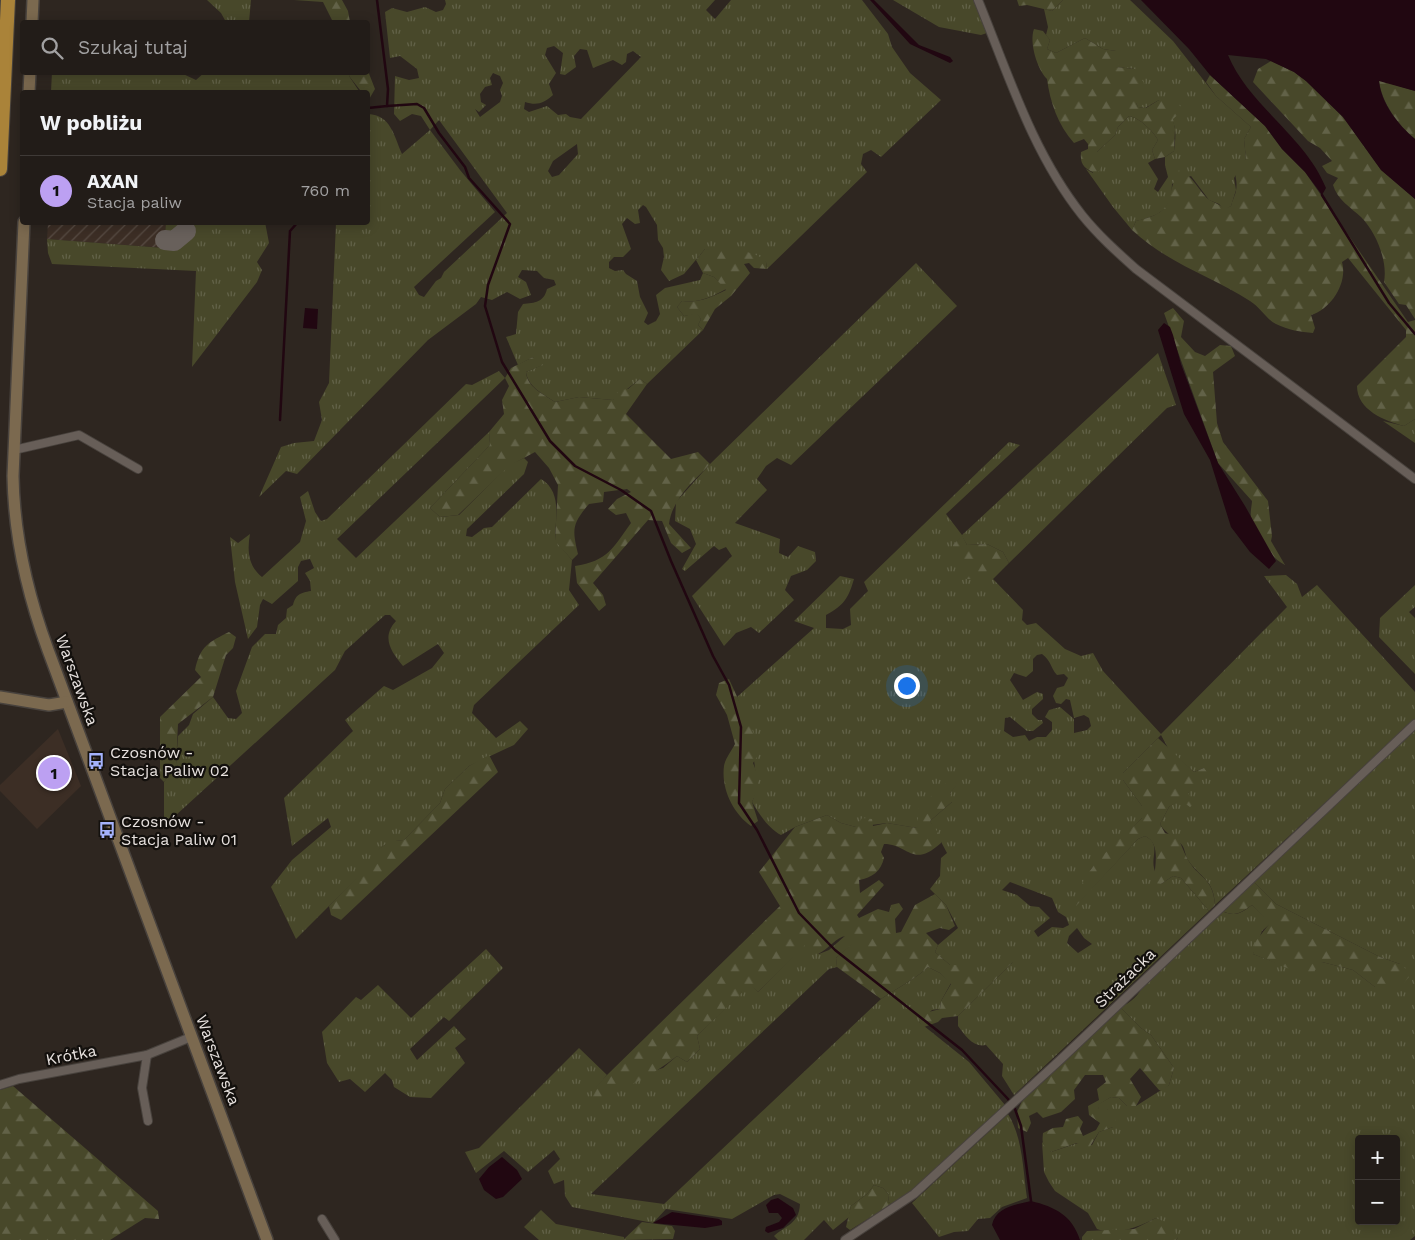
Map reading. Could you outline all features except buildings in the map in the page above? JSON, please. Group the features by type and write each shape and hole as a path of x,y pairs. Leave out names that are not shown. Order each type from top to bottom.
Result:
{"highway":[{"path":"0,169 8,0"}],"street":[{"path":"32,20 33,0"},
{"path":"978,0 1045,160 1082,215 1096,232 1143,274 1415,479"},
{"path":"29,90 30,75"},
{"name":"Warszawska","path":"24,225 14,450 15,512 24,571 38,623 267,1240"},
{"path":"14,450 79,435 138,469"},
{"path":"0,697 49,705 67,702"},
{"name":"Strażacka","path":"845,1240 914,1194 1008,1108 1415,724"},
{"name":"Krótka","path":"0,1085 19,1079 147,1055 191,1037"},
{"path":"147,1055 142,1088 148,1121"},
{"path":"322,1219 335,1240"}],"shaded area":[{"path":"870,0 874,0 919,45 950,57 953,61 950,63 910,44"},
{"path":"1141,0 1415,0 1415,91 1379,81 1383,97 1391,113 1415,139 1415,199 1381,170 1343,117 1306,81 1294,72 1266,59 1228,55 1237,73 1249,90 1305,152 1317,169 1326,188 1322,195 1305,172 1282,149 1265,126 1210,75 1189,49"},
{"path":"48,225 166,225 165,248 47,239"},
{"path":"305,308 318,309 317,329 303,328"},
{"path":"1164,323 1170,327 1181,364 1218,463 1276,561 1269,569 1250,552 1231,527 1210,460 1184,414 1158,330"},
{"path":"58,729 81,786 37,829 0,791 0,785"},
{"path":"502,1157 517,1170 522,1179 503,1197 496,1199 484,1190 479,1179 489,1167"},
{"path":"778,1198 793,1208 796,1215 783,1228 768,1233 765,1231 766,1227 779,1222 782,1218 778,1213 769,1213 766,1205 771,1200"},
{"path":"1031,1201 1062,1213 1077,1231 1080,1240 1000,1240 992,1225 994,1219 1007,1208"},
{"path":"672,1212 719,1219 722,1221 722,1225 705,1228 653,1223"}],"green space":[{"path":"207,0 251,0 249,20 225,20 221,13"},
{"path":"294,0 342,0 348,11 350,20 332,20 323,2"},
{"path":"445,0 715,0 706,10 715,19 731,0 862,0 888,34 892,47 910,73 941,100 881,157 871,150 863,154 861,164 867,172 767,269 766,262 705,249 684,274 669,281 661,270 664,257 663,248 658,240 657,225 646,207 643,205 638,210 640,223 635,224 627,218 622,224 631,249 623,257 614,257 609,262 609,268 615,271 623,270 637,281 640,297 648,313 644,322 648,325 656,321 660,314 656,295 665,288 700,280 703,273 714,277 726,289 705,299 682,301 677,307 684,316 697,313 701,319 698,325 703,330 647,384 640,379 613,400 579,397 555,402 537,390 530,382 526,372 542,365 533,357 518,365 506,337 516,334 518,312 523,304 538,301 544,297 547,289 556,285 554,280 544,278 537,271 522,270 518,277 526,282 531,295 520,299 507,292 492,300 481,297 476,304 428,340 297,474 286,471 259,497 281,447 294,443 314,441 322,420 319,402 329,383 336,225 370,225 370,114 376,115 387,122 402,154 430,130 421,116 412,114 400,121 394,114 395,76 409,80 419,78 417,69 400,56 390,58 385,12 392,8 407,12 425,7 436,12 443,10 446,4","holes":["554,46 563,53 560,74 565,75 576,67 574,56 580,49 587,50 593,68 613,60 622,65 626,62 627,54 633,51 641,57 581,119 570,117 566,114 558,115 547,106 529,112 524,109 525,102 540,103 553,95 549,84 556,73 545,55 547,48","493,73 500,76 503,83 500,90 502,96 500,102 480,117 475,109 479,112 486,105 481,102 480,94 485,87 492,85 490,78","439,120 507,213 444,272 424,297 419,295 414,287 495,212 430,130","577,144 578,154 559,175 552,177 548,171 553,161"]},
{"path":"893,0 974,0 987,33 981,35 939,27"},
{"path":"1017,0 1063,0 1052,11 1027,5 1019,6"},
{"path":"1063,0 1130,0 1173,41 1216,96 1251,127 1244,139 1246,159 1234,178 1236,190 1231,206 1224,210 1219,204 1209,200 1191,176 1172,184 1167,206 1158,214 1136,221 1132,230 1113,207 1086,169 1093,173 1097,152 1115,135 1118,127 1129,116 1142,122 1158,140 1152,150 1155,159 1148,163 1158,179 1154,189 1158,192 1168,177 1165,157 1174,151 1174,123 1159,100 1145,108 1138,107 1136,103 1135,69 1116,67 1116,51 1103,49 1085,38 1056,53 1047,49 1050,40 1046,35 1048,27 1044,9 1052,11"},
{"path":"1034,29 1043,31 1050,40 1047,49 1056,53 1085,38 1103,49 1116,51 1125,58 1116,67 1135,69 1144,83 1136,103 1138,107 1146,108 1159,100 1177,102 1183,110 1173,119 1175,129 1174,151 1165,157 1155,159 1152,150 1158,140 1146,125 1129,116 1118,127 1115,135 1097,152 1103,164 1099,171 1094,173 1085,167 1081,160 1081,152 1088,149 1088,144 1084,139 1074,143 1059,121 1050,96 1047,79 1040,69 1033,48"},
{"path":"1271,61 1294,72 1306,81 1343,117 1381,170 1415,199 1415,319 1406,305 1399,304 1384,282 1384,265 1376,239 1361,217 1338,195 1333,185 1338,178 1327,173 1322,166 1332,161 1320,148 1308,141 1253,82 1258,69"},
{"path":"52,75 185,75 196,80 202,75 349,75 358,90 51,90"},
{"path":"370,75 375,89 370,98 370,90 360,90 349,76"},
{"path":"1210,75 1265,126 1282,149 1305,172 1408,322 1415,320 1415,419 1404,426 1373,413 1362,402 1358,394 1357,386 1406,337 1406,330 1348,258 1342,262 1342,278 1336,294 1325,307 1311,315 1315,328 1313,333 1304,332 1276,324 1250,301 1160,252 1132,230 1136,221 1159,213 1168,203 1174,180 1179,170 1192,179 1209,200 1224,209 1231,206 1237,185 1235,175 1237,169 1246,159 1244,139 1251,127 1216,96 1206,82"},
{"path":"1379,80 1415,91 1415,139 1402,127 1391,112 1383,97"},
{"path":"166,225 266,225 269,243 257,262 262,270 257,282 192,367 196,271 52,264 48,253 47,239 164,248"},
{"path":"705,249 738,250 753,254 766,262 767,269 754,268 749,263 744,264 750,273 731,296 715,309 703,330 698,325 701,319 697,314 684,316 677,307 682,301 700,300 726,290 714,277 703,273 696,260"},
{"path":"916,263 957,306 791,465 777,458 766,466 757,479 767,490 735,523 780,539 779,553 788,557 798,546 815,552 816,561 807,570 791,576 785,590 794,600 759,633 751,627 736,633 724,646 692,596 732,556 726,547 719,550 714,546 685,571 682,569 696,544 690,529 675,521 676,502 710,464"},
{"path":"1173,308 1184,321 1181,337 1195,352 1205,356 1220,345 1231,346 1235,356 1213,372 1217,423 1223,442 1268,501 1271,541 1285,565 1279,562 1269,551 1256,530 1251,517 1252,501 1218,463 1164,313"},
{"path":"1158,353 1176,405 1167,408 1009,563 1003,552 987,544 967,545 962,536 953,545 989,569 1003,569 993,579 1023,610 1022,620 1027,625 1036,623 1065,649 1081,656 1093,653 1103,671 1161,734 1287,607 1264,576 1286,575 1297,584 1302,597 1317,585 1415,692 1415,719 1215,905 1214,896 1209,884 1188,860 1182,845 1165,831 1160,824 1169,807 1188,793 1204,768 1194,772 1169,750 1161,735 1123,773 1123,780 1142,806 1142,818 1091,869 1076,905 1138,839 1145,836 1150,839 1154,846 1153,863 1161,884 1173,876 1181,878 1209,911 1014,1095 1002,1076 1003,1064 986,1045 973,1043 958,1026 958,1016 1013,962 977,980 966,965 950,965 935,952 938,945 958,928 946,905 930,889 940,876 941,858 947,853 930,821 952,802 950,793 957,784 951,780 939,791 917,828 887,823 856,827 841,823 827,815 795,827 781,835 768,825 752,802 756,780 755,766 749,735 737,697 814,628 794,621 840,576 854,579 850,592 844,601 826,615 826,628 843,629 851,625 850,609 868,591 864,582 1009,442 1020,445 946,514 962,535","holes":["1042,654 1057,675 1064,674 1068,678 1064,686 1057,688 1053,696 1056,703 1061,704 1066,699 1070,700 1074,718 1084,715 1089,718 1091,726 1087,730 1074,733 1074,719 1060,707 1049,710 1045,717 1052,722 1052,730 1046,737 1037,737 1029,741 1025,735 1013,737 1004,731 1005,718 1010,717 1027,731 1033,731 1043,723 1042,720 1038,720 1032,714 1032,709 1043,699 1043,694 1037,692 1023,700 1010,680 1014,673 1026,677 1033,671 1033,659 1037,655","1010,882 1052,898 1058,912 1066,917 1069,925 1063,928 1052,927 1038,937 1034,931 1050,918 1039,907 1030,906 1017,895 1002,890","1077,928 1084,938 1092,944 1078,953 1067,943 1069,936"]},
{"path":"533,357 541,360 543,365 526,372 529,382 536,390 555,402 579,397 613,400 619,390 628,389 640,379 647,384 626,414 671,459 698,452 710,464 685,491 674,506 671,515 669,524 691,548 682,553 671,543 662,521 648,520 593,583 603,595 606,605 599,611 577,583 575,566 595,561 609,552 631,523 626,513 616,515 608,509 617,499 631,492 627,489 604,492 603,502 589,504 583,511 576,522 574,532 578,554 572,560 555,541 558,485 549,468 535,452 509,466 458,515 440,517 430,508 490,445 489,432 504,414 502,400 509,386 505,378 511,368"},
{"path":"499,371 505,378 337,539 356,558 489,432 490,445 430,508 440,517 459,515 509,465 524,458 528,462 524,474 467,529 466,536 472,537 484,528 492,527 541,479 548,485 555,499 555,540 572,560 569,590 579,605 474,705 472,713 496,738 520,721 528,729 514,745 469,766 445,789 440,803 404,840 391,842 377,851 367,868 296,939 271,887 292,860 331,827 328,818 292,846 284,798 353,731 345,720 384,686 393,690 432,668 444,653 438,644 403,666 392,650 388,639 389,633 396,621 390,615 385,615 345,651 335,670 164,826 164,782 176,765 178,736 189,725 193,714 213,697 228,718 236,719 242,713 236,691 252,647 265,634 276,634 278,625 286,618 287,609 293,605 297,596 311,591 310,581 305,573 314,568 310,559 301,561 298,567 298,581 272,604 263,599 260,605 257,627 248,639 235,582 230,537 238,543 250,534 251,563 262,577 300,542 306,521 300,497 308,491 315,512 321,521 327,519 466,384 472,385"},
{"path":"1415,419 1415,443 1383,421 1404,426"},
{"path":"962,535 967,545 987,544 1003,552 1009,563 1003,569 989,569 980,579 966,579 957,563 953,545"},
{"path":"1415,585 1415,607 1409,612 1415,618 1415,674 1379,637 1380,618"},
{"path":"229,632 236,637 233,648 226,655 213,697 178,724 176,765 164,782 160,778 160,717 201,677 195,670 200,655 206,646"},
{"path":"729,679 754,734 759,754 753,763 757,782 752,802 758,821 751,826 734,807 726,792 724,783 724,766 735,744 727,715 716,695 719,683"},
{"path":"1415,729 1415,1236 1410,1240 1176,1240 1178,1238 1156,1218 1127,1230 1112,1232 1097,1229 1088,1213 1055,1191 1049,1182 1044,1172 1042,1142 1051,1152 1078,1143 1092,1145 1099,1132 1113,1127 1107,1109 1099,1109 1097,1105 1111,1097 1119,1098 1127,1106 1136,1106 1169,1085 1174,1068 1151,1035 1141,1028 1120,1007 1134,998 1140,992 1143,985 1222,911 1237,914 1252,905 1271,923 1262,931 1253,954 1290,968 1322,962 1353,970 1375,987 1400,964 1380,957 1276,904 1253,881"},
{"path":"1158,738 1194,772 1204,768 1207,772 1188,793 1194,804 1190,807 1180,800 1169,807 1160,824 1165,833 1177,836 1191,865 1211,888 1215,905 1209,911 1181,878 1173,876 1161,884 1154,883 1156,856 1154,844 1145,836 1138,839 1076,906 1078,893 1091,869 1142,818 1142,806 1123,780 1123,773"},
{"path":"489,755 498,772 341,920 331,915 329,906 366,868 373,853 390,841 404,840 440,803 445,789 469,766"},
{"path":"951,779 958,784 950,793 953,801 930,821 941,837 941,843 931,851 917,855 892,845 884,844 881,852 884,858 881,867 872,876 859,880 860,893 879,880 884,885 857,915 859,918 878,909 889,912 891,905 899,903 903,909 895,919 896,933 901,932 915,905 935,894 946,905 955,926 949,930 940,928 926,933 938,945 935,952 950,965 967,965 977,979 1005,955 1013,962 958,1016 942,1018 938,1022 924,1027 919,1022 921,1014 940,1009 941,1001 951,984 940,973 928,967 881,999 837,967 836,958 853,943 846,936 818,954 807,943 758,992 750,985 697,1036 700,1049 687,1062 677,1056 637,1082 593,1101 593,1090 607,1075 780,906 759,872 795,827 827,815 841,823 856,827 862,818 872,819 873,826 887,823 917,828 919,807"},
{"path":"1253,881 1276,904 1380,957 1400,964 1407,970 1409,977 1400,987 1375,987 1353,970 1322,962 1309,977 1253,954 1255,942 1270,923 1252,905 1238,913 1231,914 1222,911"},
{"path":"846,935 854,943 836,958 837,967 829,969 591,1194 664,1204 881,999 928,967 940,973 951,983 941,1001 940,1009 932,1010 919,1022 969,1062 1005,1105 951,1159 906,1196 892,1204 888,1202 889,1195 883,1188 874,1185 867,1194 851,1206 849,1217 833,1230 824,1220 804,1240 778,1240 774,1236 794,1220 799,1211 800,1204 780,1194 774,1195 732,1219 666,1209 653,1223 572,1207 565,1196 564,1180 554,1184 548,1171 560,1159 554,1150 528,1172 504,1151 476,1173 465,1152 479,1148 579,1048 607,1075 594,1090 663,1068 677,1056 687,1062 700,1049 697,1036 750,984 758,992 807,942 819,954 829,950"},
{"path":"486,949 503,968 449,1021 444,1017 410,1049 417,1060 454,1026 466,1039 455,1048 465,1063 431,1098 410,1097 394,1087 392,1080 385,1073 365,1092 350,1079 339,1082 327,1063 322,1032 356,997 361,1000 378,985 411,1018"},
{"path":"1120,1007 1141,1028 1151,1035 1174,1068 1169,1085 1162,1091 1159,1090 1140,1068 1130,1079 1141,1097 1136,1106 1127,1106 1119,1098 1111,1097 1098,1105 1099,1109 1107,1109 1116,1119 1113,1127 1099,1132 1089,1148 1077,1143 1051,1152 1043,1144 1043,1133 1053,1128 1063,1127 1066,1119 1078,1116 1083,1122 1080,1129 1083,1136 1096,1130 1100,1123 1089,1115 1088,1106 1099,1100 1097,1089 1106,1082 1103,1075 1085,1075 1074,1090 1075,1099 1061,1112 1043,1118 1037,1112 1029,1116 1031,1123 1027,1132 1018,1128 1017,1112 1022,1101"},
{"path":"13,1086 158,1211 159,1219 145,1218 110,1240 0,1240 0,1090"},
{"path":"1008,1114 1020,1144 1027,1198 1002,1207 990,1218 978,1219 968,1231 954,1232 939,1237 912,1203"},
{"path":"874,1185 883,1188 889,1195 888,1202 892,1204 850,1230 846,1227 851,1206 867,1194"},
{"path":"541,1210 556,1224 624,1237 624,1240 539,1240 524,1227"},
{"path":"1156,1218 1172,1225 1178,1238 1176,1240 1082,1240 1087,1231 1134,1229"},
{"path":"642,1222 672,1226 675,1231 673,1239 623,1240"}],"waterway":[{"path":"370,108 387,106 388,89 377,0"},
{"path":"387,106 417,104 424,108 439,133 465,167 469,178 510,224 488,285 485,306 502,362 550,441 575,466 621,490 651,511 713,656 729,685 741,727 739,803 757,830 799,913 835,950 962,1050 1008,1099 1015,1109 1021,1126 1031,1201"},
{"path":"1322,195 1389,303 1415,334"},
{"path":"280,420 290,231 295,225"}],"taxiway":[{"path":"165,240 174,241 186,231"}],"place":[{"name":"Czosnów - Stacja Paliw 02","path":"96,761"},
{"name":"AXAN","path":"54,773"},
{"name":"Czosnów - Stacja Paliw 01","path":"107,830"}]}
